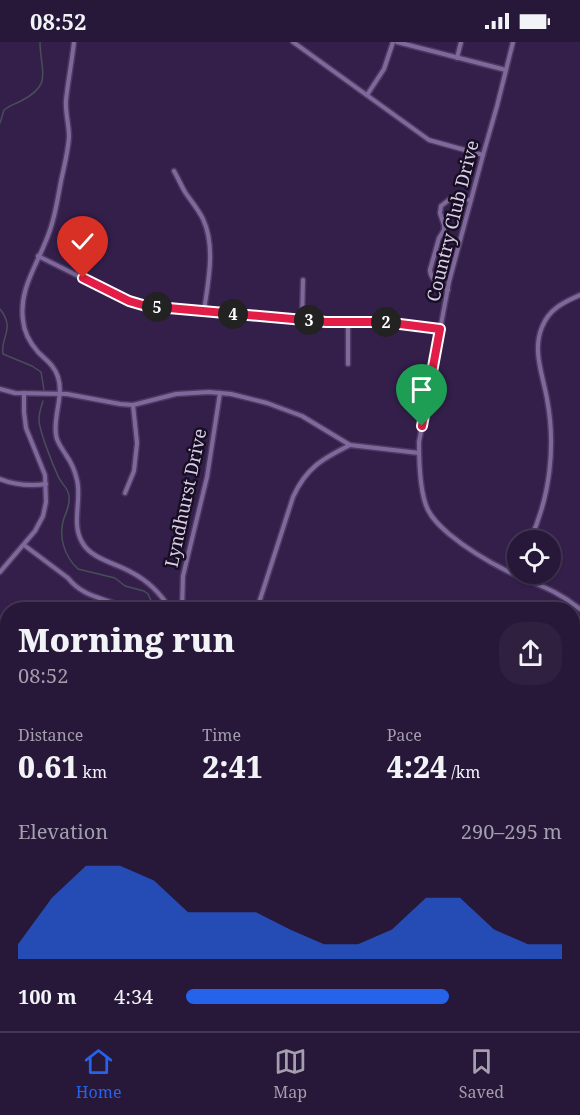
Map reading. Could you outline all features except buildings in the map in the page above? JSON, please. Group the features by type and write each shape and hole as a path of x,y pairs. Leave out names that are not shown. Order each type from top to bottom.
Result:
{"street":[{"path":"74,42 66,103 69,128 67,151 52,224 24,290 23,321 26,334 33,346 49,361 59,382 56,434 59,445 72,465 78,482 77,527 81,541 93,555 130,571 151,584 165,602"},
{"path":"293,42 429,140 483,155"},
{"path":"300,47 303,42"},
{"path":"367,95 384,69 395,42 506,70"},
{"path":"457,58 461,42"},
{"name":"Country Club Drive","path":"507,569 469,548 433,519 424,499 419,442 448,290 513,42"},
{"path":"174,171 202,218 209,241 210,264 204,311"},
{"path":"448,290 433,280 430,275 439,238 444,230 440,213 441,206 450,199 471,200"},
{"path":"38,256 129,301 146,306 326,322 384,322 440,329"},
{"path":"302,320 303,280"},
{"path":"535,530 548,481 550,449 547,400 538,358 539,334 550,313 562,303 580,295"},
{"path":"348,322 348,364"},
{"path":"0,390 67,394 133,405 176,394 231,394 284,408 302,416 350,446 419,453"},
{"path":"0,572 35,531 43,516 46,502 46,484 42,467 26,428 24,393"},
{"name":"Lyndhurst Drive","path":"182,602 183,576 207,477 220,393"},
{"path":"125,493 134,471 137,443 133,405"},
{"path":"259,602 299,484 315,465 350,446"},
{"path":"0,479 17,484 46,484"},
{"path":"24,545 84,593 114,602"},
{"name":"Country Club Drive","path":"539,584 571,602"}],"waterway":[{"path":"0,123 4,110 31,95 42,83 40,42"},
{"path":"0,309 7,322 3,354 41,372 44,390"},
{"path":"43,401 39,417 41,431 59,479 69,496 69,505 62,525 63,545 69,558 78,569 115,578 125,586 144,591 152,602"}],"route":[{"path":"83,278 129,301 146,306 326,322 384,322 440,329 422,426"}]}
